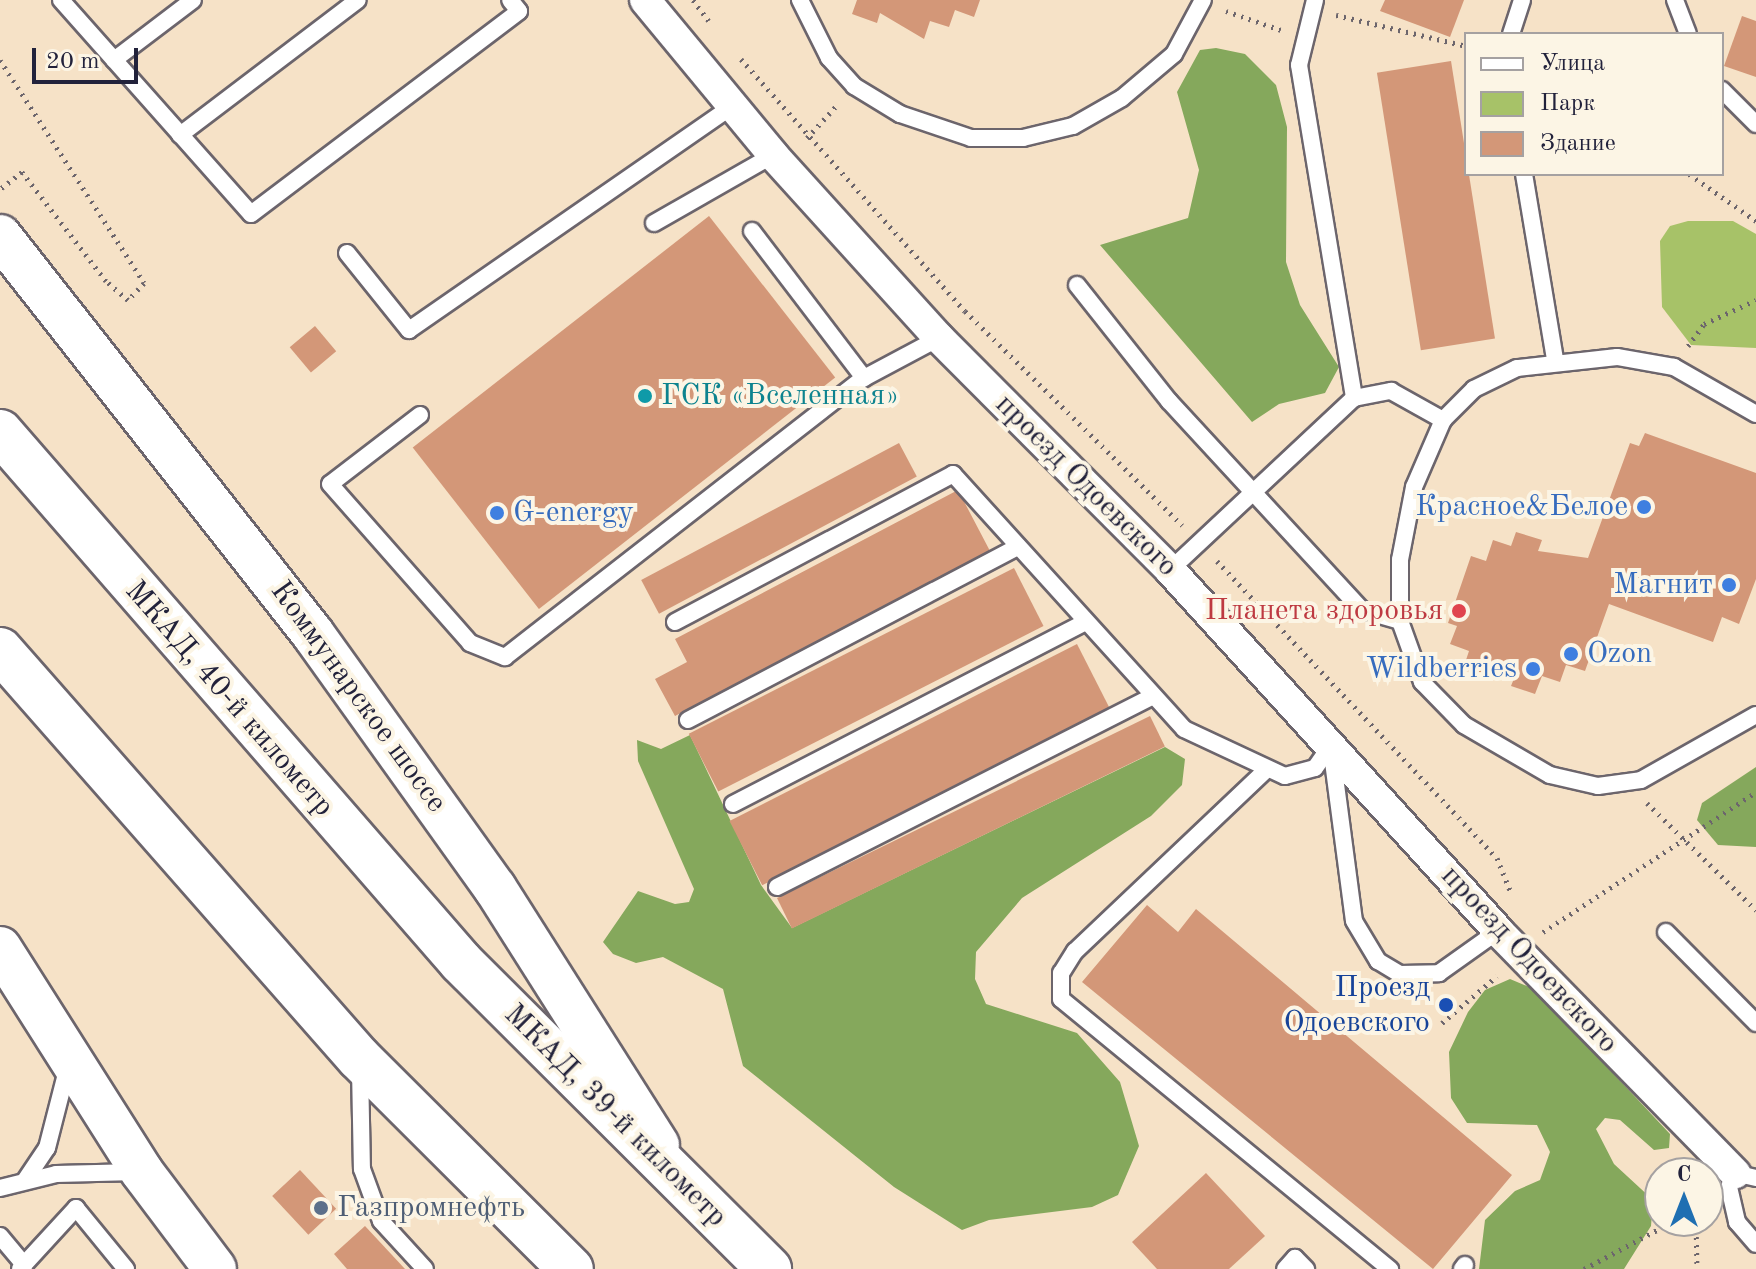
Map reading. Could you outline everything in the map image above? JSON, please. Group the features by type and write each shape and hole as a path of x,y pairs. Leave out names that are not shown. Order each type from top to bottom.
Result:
{"highway":[{"name":"МКАД, 40-й километр","path":"0,432 461,962"},
{"path":"0,650 359,1058 571,1269"},
{"name":"МКАД, 39-й километр","path":"461,962 769,1269"}],"main road":[{"name":"Коммунарское шоссе","path":"0,236 322,647 495,888 682,1183"},
{"path":"0,948 142,1172 215,1269"}],"street":[{"name":"проезд Одоевского","path":"645,0 773,155 939,338 1170,570 1521,955 1745,1176"}],"lane":[{"path":"61,0 251,214 519,11 510,0"},
{"path":"114,60 193,0"},
{"path":"180,135 358,0"},
{"path":"800,0 829,58 854,86 900,114 971,138 1023,138 1073,126 1122,98 1174,54 1203,2"},
{"path":"1512,32 1522,0"},
{"path":"1675,0 1687,32"},
{"path":"1313,4 1300,37 1354,398"},
{"path":"1724,92 1756,124"},
{"path":"347,253 409,330 732,106"},
{"path":"654,223 773,155"},
{"path":"1524,176 1555,360"},
{"path":"752,231 864,378"},
{"path":"1077,285 1252,493 1362,610 1400,621"},
{"path":"420,415 330,484 470,643 505,657 864,378 939,338"},
{"path":"1756,414 1674,367 1617,357 1555,360 1474,389 1443,420 1414,487 1400,560 1400,621 1422,682 1464,725 1550,775 1598,786 1627,782 1677,765 1756,715"},
{"path":"1170,570 1354,398 1391,391 1443,420"},
{"path":"675,622 953,474 1184,729 1265,771 1315,768 1331,745"},
{"path":"688,720 1018,547"},
{"path":"733,804 1085,622"},
{"path":"777,887 1152,697"},
{"path":"1331,745 1362,943 1400,974 1423,977 1498,931"},
{"path":"1265,771 1075,951 1061,973 1061,999 1390,1269"},
{"path":"1666,932 1756,1023"},
{"path":"359,1058 362,1169 381,1221 425,1269"},
{"path":"26,1179 47,1148 69,1061"},
{"path":"0,1188 26,1179 142,1172"},
{"path":"1745,1176 1731,1205 1756,1244"},
{"path":"0,1236 22,1267 76,1208 126,1269"},
{"path":"1285,1269 1295,1258 1306,1269"}],"path":[{"path":"1203,2 1300,37"},
{"path":"1313,4 1464,45"},
{"path":"0,60 144,283 128,300 106,281 22,172 0,189"},
{"path":"807,138 854,86"},
{"path":"1692,176 1756,221"},
{"path":"1674,367 1704,324 1756,300"},
{"path":"1627,782 1756,910"},
{"path":"1442,1023 1521,955"},
{"path":"1584,1269 1644,1237"},
{"path":"1696,1237 1697,1269"}],"green space":[{"path":"1216,48 1245,54 1276,85 1287,127 1286,262 1300,305 1339,367 1325,393 1279,404 1252,422 1100,245 1188,218 1199,170 1177,92 1200,50"},
{"path":"1688,221 1733,221 1756,234 1756,348 1691,345 1662,307 1660,241 1670,226"},
{"path":"690,735 761,885 792,928 1165,747 1185,759 1182,785 1151,816 1022,898 976,952 975,979 986,1004 1077,1033 1120,1082 1139,1146 1118,1195 1092,1207 989,1220 962,1230 894,1187 743,1066 723,989 663,957 636,963 613,954 603,942 638,891 675,904 689,902 694,889 638,761 637,740 661,749"},
{"path":"1756,767 1756,847 1718,845 1697,820 1702,803"},
{"path":"1510,979 1534,989 1670,1134 1669,1148 1654,1150 1620,1120 1605,1118 1596,1129 1614,1164 1644,1192 1644,1237 1624,1269 1479,1269 1485,1220 1515,1191 1540,1180 1550,1152 1537,1125 1467,1123 1451,1098 1449,1052 1468,1012 1485,990"}],"building":[{"path":"857,0 980,0 974,17 955,10 949,27 930,21 924,39 880,13 877,23 852,14"},
{"path":"1385,0 1464,0 1450,37 1380,11"},
{"path":"1742,16 1756,21 1756,77 1724,66"},
{"path":"1451,61 1464,143 1464,176 1469,176 1495,339 1421,350 1377,73"},
{"name":"ГСК «Вселенная»","path":"709,216 835,378 539,609 413,447"},
{"path":"315,326 336,351 311,372 290,347"},
{"path":"1645,433 1756,473 1756,579 1739,624 1722,617 1713,642 1609,604 1585,671 1566,665 1560,682 1542,676 1535,694 1511,686 1515,676 1491,668 1488,678 1463,669 1469,651 1450,644 1457,626 1448,623 1471,556 1486,561 1493,540 1511,546 1516,532 1542,540 1538,551 1588,558 1630,443 1639,446"},
{"path":"899,443 917,477 659,614 641,580"},
{"path":"958,490 990,551 675,716 655,679 687,662 675,639"},
{"path":"1014,568 1044,626 718,792 689,734"},
{"path":"1077,644 1110,708 762,885 730,821"},
{"path":"1150,716 1165,747 792,928 777,898"},
{"path":"1147,905 1178,932 1196,909 1512,1175 1433,1269 1082,982"},
{"path":"300,1170 336,1209 308,1235 272,1196"},
{"path":"1206,1173 1265,1236 1229,1269 1157,1269 1132,1242"},
{"path":"365,1226 405,1269 347,1269 334,1254"}],"place":[{"name":"ГСК «Вселенная»","path":"645,396"},
{"name":"Красное&Белое","path":"1644,507"},
{"name":"G-energy","path":"497,513"},
{"name":"Магнит","path":"1729,585"},
{"name":"Планета здоровья","path":"1459,611"},
{"name":"Ozon","path":"1571,654"},
{"name":"Wildberries","path":"1533,669"},
{"name":"Проезд Одоевского","path":"1446,1005"},
{"name":"Газпромнефть","path":"321,1208"}]}
